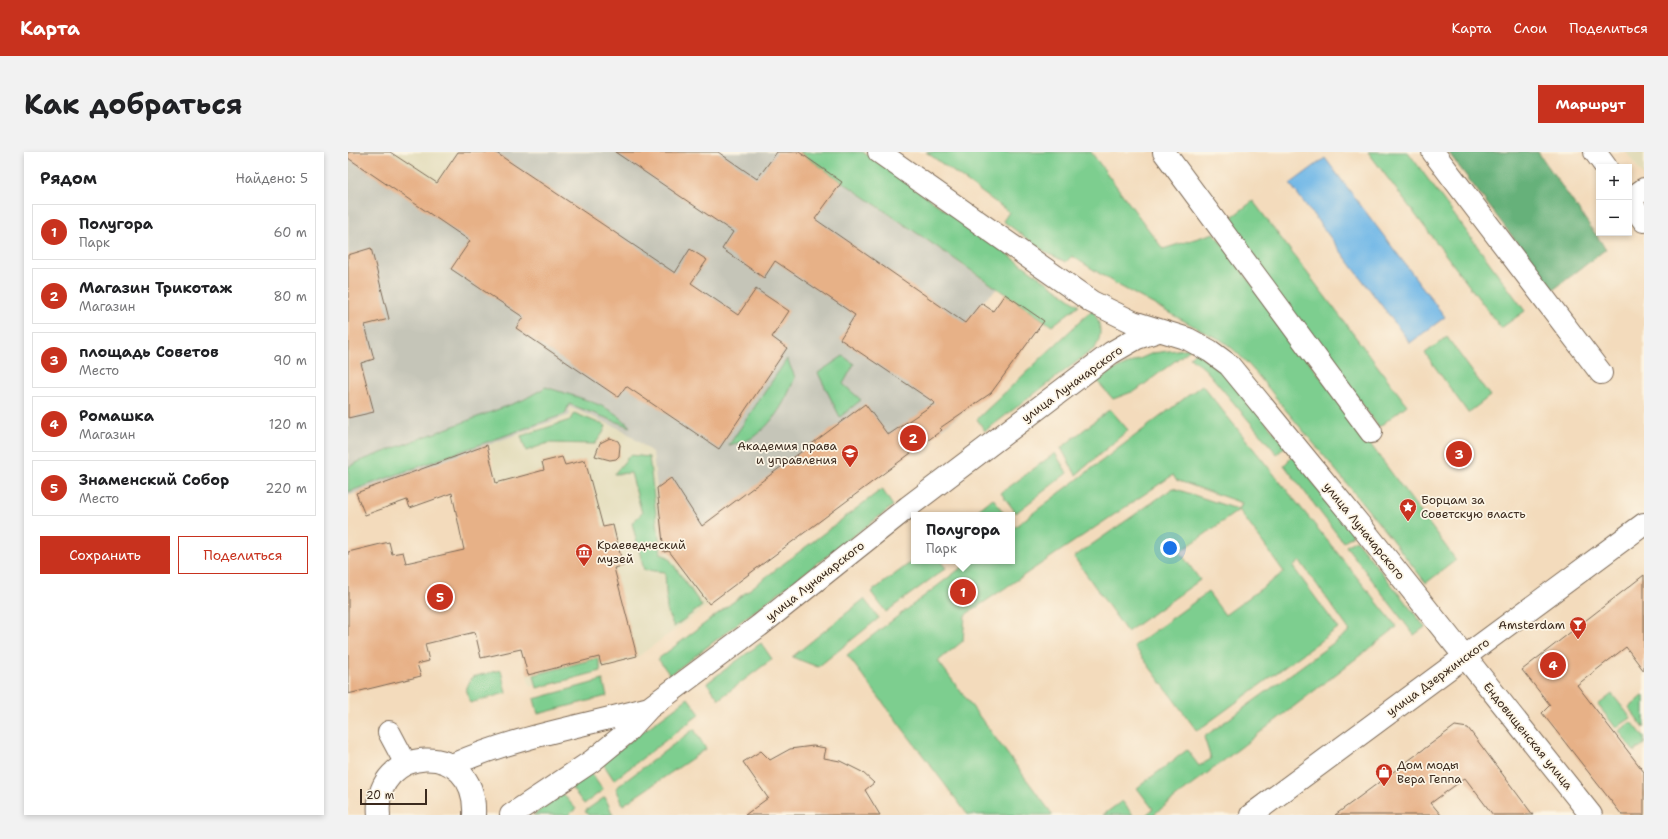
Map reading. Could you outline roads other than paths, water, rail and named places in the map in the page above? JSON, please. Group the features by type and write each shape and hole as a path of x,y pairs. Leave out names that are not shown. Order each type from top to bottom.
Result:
{"street":[{"path":"879,152 1092,302 1133,322 1158,331"},
{"path":"1164,152 1372,432"},
{"path":"1432,152 1601,374"},
{"path":"1595,152 1604,164"},
{"path":"1632,198 1644,189"},
{"path":"1632,204 1644,221"},
{"name":"улица Луначарского","path":"649,708 759,626 908,507 1111,353 1137,338 1158,331 1188,339 1210,351 1229,366 1364,530 1464,658"},
{"name":"улица Дзержинского","path":"1251,815 1644,524"},
{"name":"Ендовищенская улица","path":"1464,658 1591,815"},
{"path":"452,765 473,756 512,744 649,708"},
{"path":"511,815 592,761 626,732 649,708"},
{"path":"389,732 406,764"},
{"path":"379,815 378,802 382,788 391,774 406,764 417,761 442,760 452,765 462,775 469,787 474,802 474,815"}],"water":[{"path":"1325,158 1445,317 1410,343 1290,184"}],"place":[{"name":"Магазин Трикотаж","path":"913,438"},
{"name":"площадь Советов","path":"1459,454"},
{"name":"Академия права и управления","path":"850,468"},
{"name":"Борцам за Советскую власть","path":"1408,522"},
{"name":"Краеведческий музей","path":"584,567"},
{"name":"Полугора","path":"963,592"},
{"name":"Знаменский Собор","path":"440,597"},
{"name":"Amsterdam","path":"1578,640"},
{"name":"Ромашка","path":"1553,665"},
{"name":"Дом моды Вера Геппа","path":"1384,787"}]}
